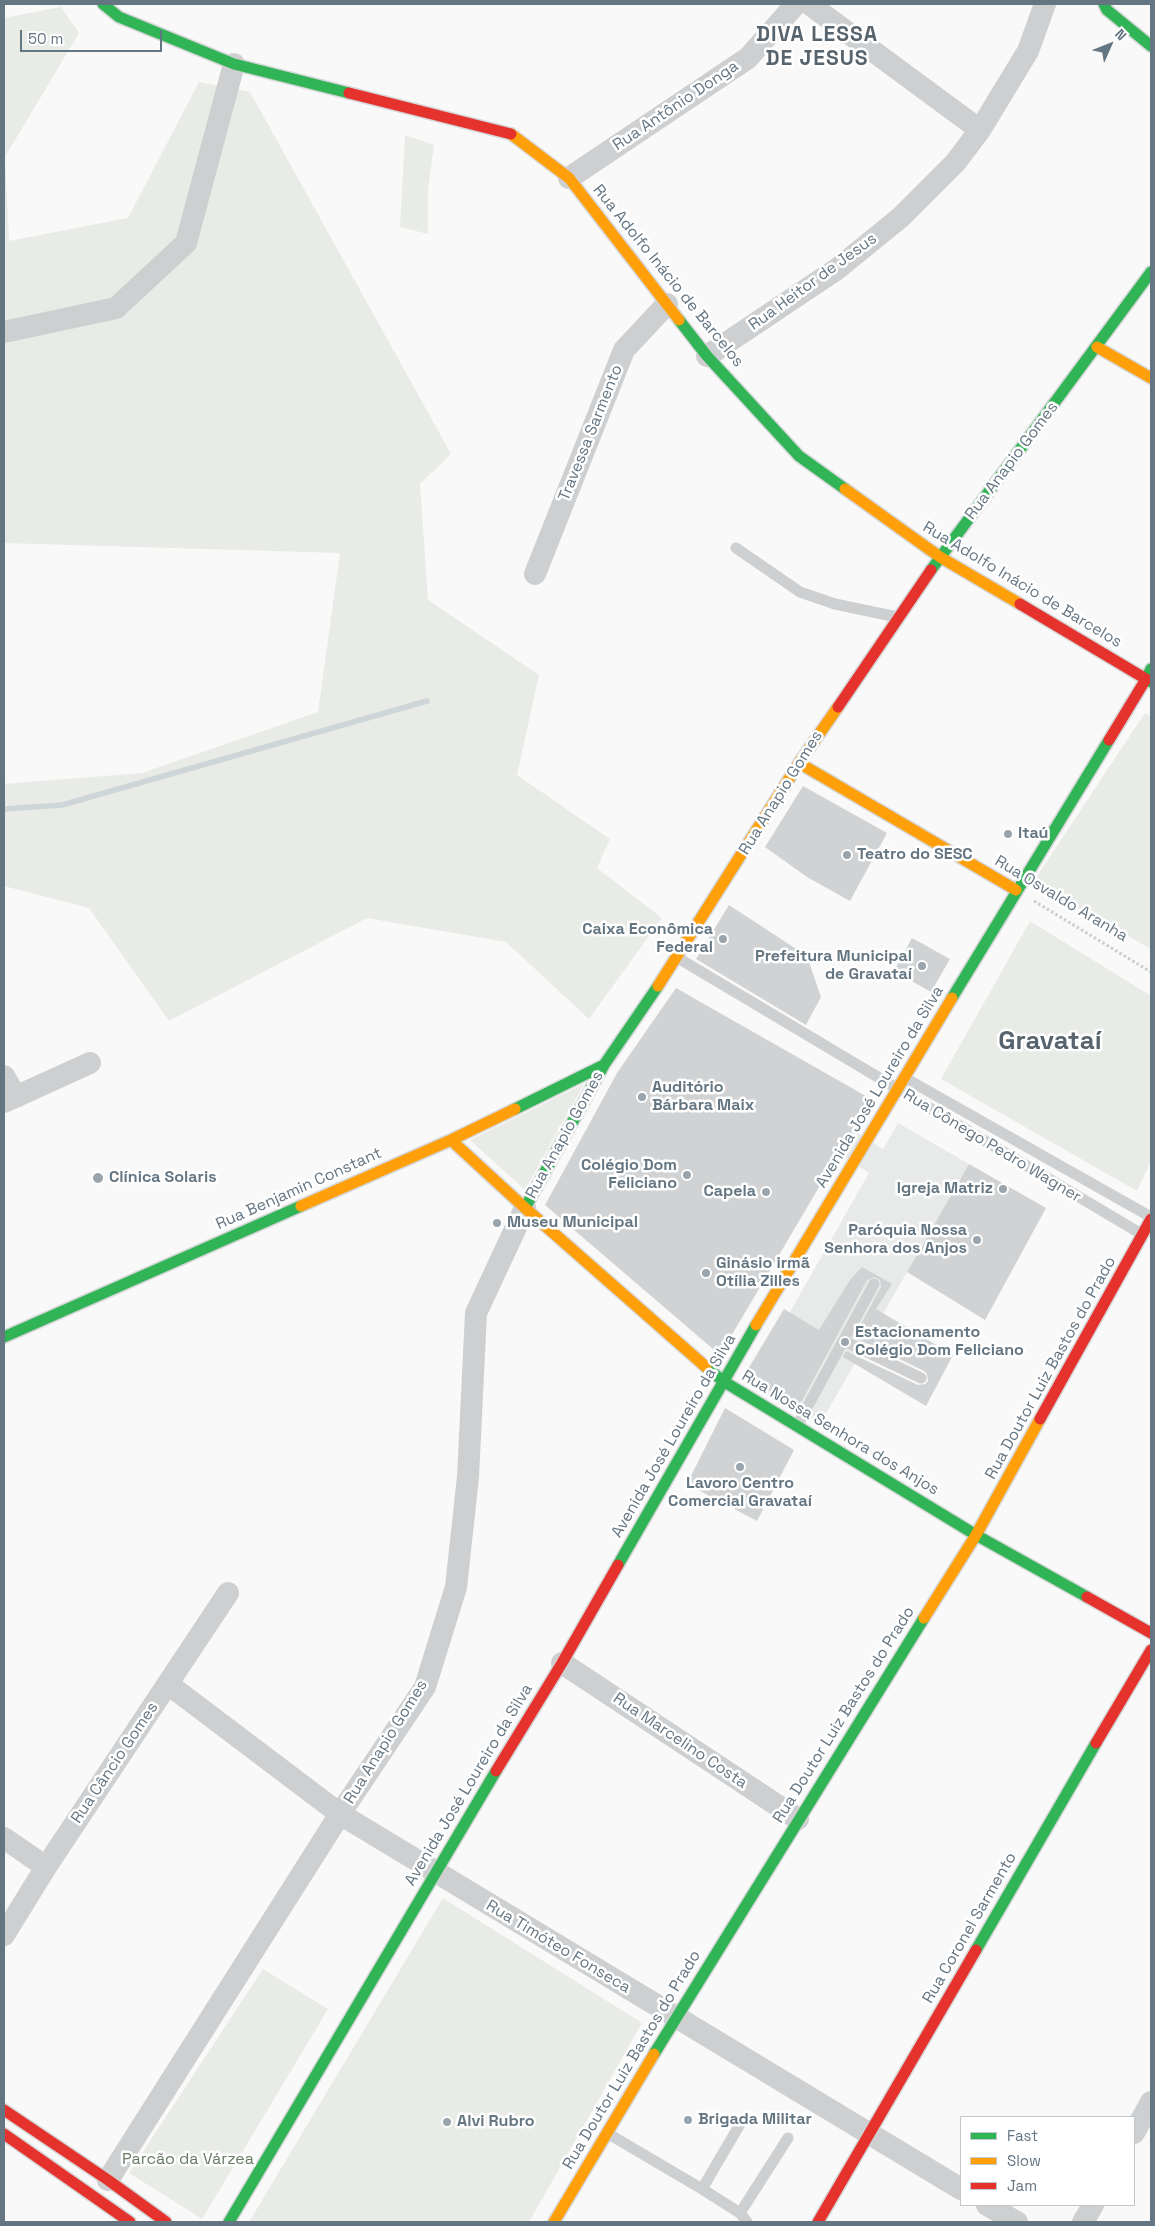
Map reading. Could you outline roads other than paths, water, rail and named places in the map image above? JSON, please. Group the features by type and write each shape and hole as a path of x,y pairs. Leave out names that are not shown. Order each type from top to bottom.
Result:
{"street":[{"name":"Rua Adolfo Inácio de Barcelos","path":"103,4 119,17 234,64 510,134 569,178 708,356 798,456 940,557 1149,676"},
{"name":"Rua Antônio Donga","path":"569,178 748,58 796,4"},
{"path":"809,4 980,130"},
{"name":"Rua Heitor de Jesus","path":"708,356 837,268 901,217 955,163 980,130 1028,51 1045,4"},
{"path":"1104,4 1107,10 1151,46"},
{"path":"4,332 116,308 186,243 234,64"},
{"name":"Rua Anapio Gomes","path":"108,2180 340,1814 425,1687 456,1587 468,1477 476,1313 525,1208 604,1065 678,958 799,763 940,557 1151,272"},
{"name":"Travessa Sarmento","path":"535,574 624,350 667,304"},
{"path":"1097,347 1151,378"},
{"name":"Avenida José Loureiro da Silva","path":"229,2222 434,1873 562,1663 723,1381 1016,890 1149,676"},
{"name":"Rua Osvaldo Aranha","path":"799,763 1016,890"},
{"path":"4,1076 10,1099 90,1062"},
{"name":"Rua Benjamin Constant","path":"4,1337 451,1140 604,1065"},
{"name":"Rua Nossa Senhora dos Anjos","path":"451,1140 525,1208 723,1381 976,1536 1151,1633"},
{"name":"Rua Doutor Luiz Bastos do Prado","path":"554,2222 798,1819 976,1536 1149,1228"},
{"name":"Rua Câncio Gomes","path":"4,1935 46,1867 228,1592"},
{"name":"Rua Coronel Sarmento","path":"818,2222 1151,1650"},
{"name":"Rua Marcelino Costa","path":"562,1663 798,1819"},
{"name":"Rua Timóteo Fonseca","path":"168,1684 340,1814 434,1873 960,2188"},
{"path":"4,1838 46,1867"},
{"path":"1135,2131 1151,2102"},
{"path":"4,2110 108,2180 166,2222"},
{"path":"4,2134 130,2222"},
{"path":"989,2206 1017,2222"},
{"path":"1083,2222 1092,2206"}],"lane":[{"path":"736,548 800,592 834,604 898,617"},
{"name":"Rua Cônego Pedro Wagner","path":"678,958 898,1090 1149,1228"},
{"name":"Rua Cônego Pedro Wagner","path":"905,1078 1149,1228"},
{"path":"797,1426 874,1284"},
{"path":"844,1341 921,1378"},
{"path":"702,2188 743,2119"},
{"path":"607,2133 702,2188 744,2218 788,2138"}],"waterway":[{"path":"4,809 62,805 427,701"}],"place":[{"name":"Itaú","path":"1008,834"},
{"name":"Teatro do SESC","path":"847,855"},
{"name":"Caixa Econômica Federal","path":"723,939"},
{"name":"Prefeitura Municipal de Gravataí","path":"922,966"},
{"name":"Auditório Bárbara Maix","path":"642,1097"},
{"name":"Colégio Dom Feliciano","path":"687,1175"},
{"name":"Clínica Solaris","path":"98,1178"},
{"name":"Igreja Matriz","path":"1003,1189"},
{"name":"Capela","path":"766,1192"},
{"name":"Museu Municipal","path":"497,1223"},
{"name":"Paróquia Nossa Senhora dos Anjos","path":"977,1240"},
{"name":"Ginásio irmã Otília Zilles","path":"706,1273"},
{"name":"Estacionamento Colégio Dom Feliciano","path":"845,1342"},
{"name":"Lavoro Centro Comercial Gravataí","path":"740,1467"},
{"name":"Brigada Militar","path":"688,2120"},
{"name":"Alvi Rubro","path":"447,2122"}],"district":[{"name":"DIVA LESSA DE JESUS","path":"817,47"},
{"name":"Gravataí","path":"1050,1042"}],"park label":[{"name":"Parcão da Várzea","path":"188,2160"}]}
